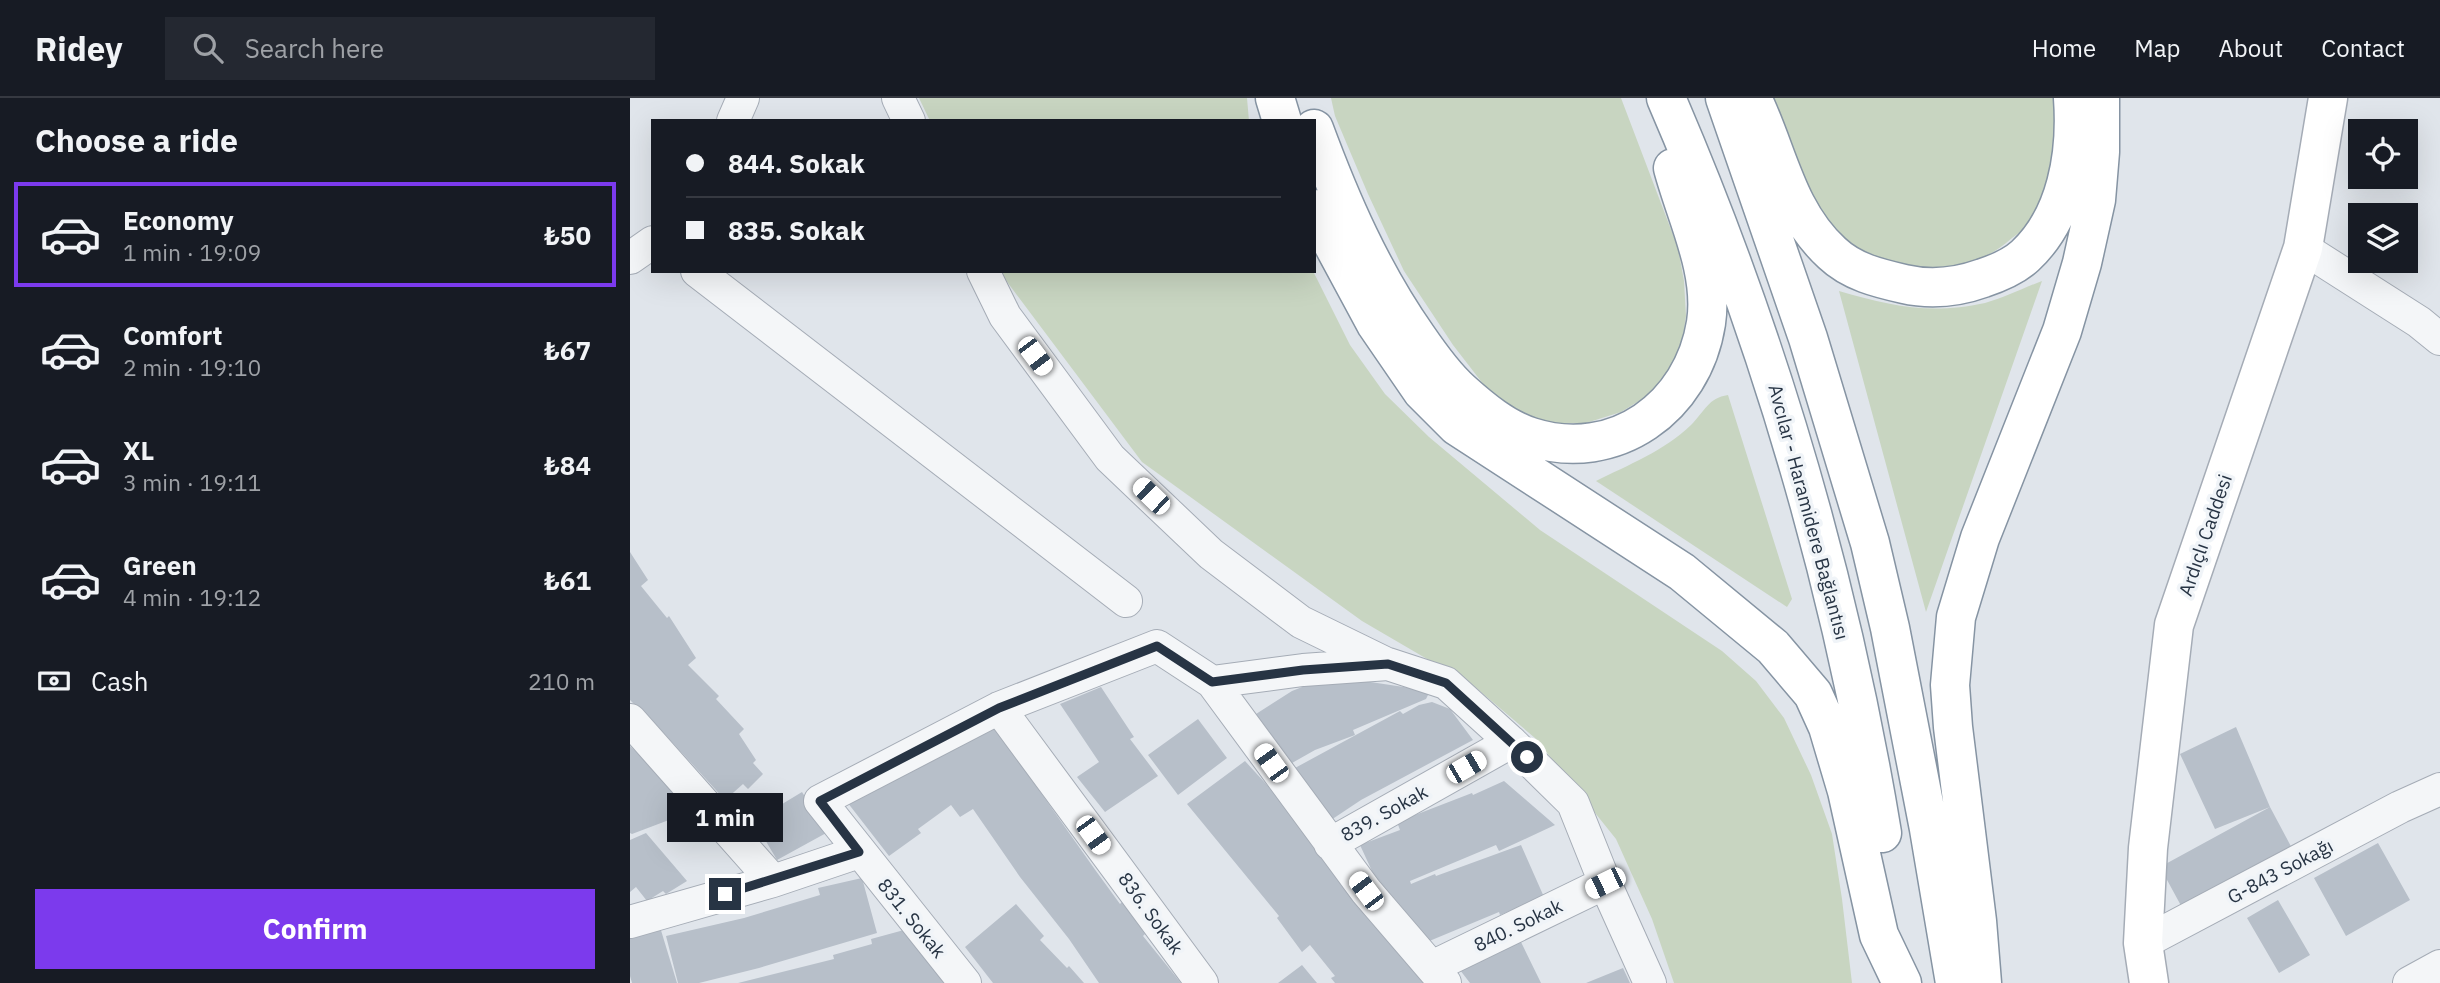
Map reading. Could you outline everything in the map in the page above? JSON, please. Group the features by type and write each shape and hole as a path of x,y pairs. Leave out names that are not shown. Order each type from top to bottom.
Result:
{"main road":[{"path":"1275,98 1281,119"},
{"path":"1303,98 1310,119"},
{"path":"1316,134 1364,250 1401,314 1458,389 1496,420 1531,437 1566,444 1601,442 1637,427 1666,407 1685,383 1699,352 1706,321 1706,286 1668,147 1658,98"},
{"name":"Avcılar - Haramidere Bağlantısı","path":"1666,98 1706,192 1748,306 1795,452 1830,577 1881,828 1903,983"},
{"path":"1725,98 1808,338 1870,543 1890,628 1929,829 1955,983"},
{"path":"1752,98 1791,199 1832,254 1867,275 1912,285 1945,287 1975,281 2003,271 2025,257 2048,229 2063,197 2070,167 2073,98"},
{"path":"1982,983 1950,685 1956,617 1980,538 2062,331 2082,263 2096,200 2100,152 2100,98"},
{"name":"Ardıçlı Caddesi","path":"2149,983 2143,943 2148,848 2174,625 2303,248 2328,98"},
{"path":"1316,213 1376,324 1422,391 1457,426 1682,572 1773,647 1813,694 1828,727 1847,791 1880,935 1903,983"}],"street":[{"path":"734,119 743,98"},
{"path":"898,98 908,119"},
{"path":"630,258 651,243"},
{"path":"2303,248 2420,322 2440,339"},
{"path":"700,273 1126,601"},
{"path":"984,273 1005,316 1110,457 1211,554 1301,622 1388,664 1446,683 1573,803 1650,983"},
{"path":"999,708 1157,646 1212,682 1366,891 1438,975"},
{"path":"1212,682 1303,670 1388,664"},
{"name":"831. Sokak","path":"965,983 820,801 999,708"},
{"name":"836. Sokak","path":"999,708 1202,983"},
{"path":"630,720 773,881"},
{"name":"839. Sokak","path":"1330,844 1511,742"},
{"name":"G-843 Sokağı","path":"2143,943 2433,799"},
{"path":"630,922 773,881 859,852"},
{"name":"840. Sokak","path":"1438,975 1605,883"},
{"path":"2409,983 2440,966"}],"green space":[{"path":"919,98 1247,98 1249,119 929,119"},
{"path":"1331,98 1621,98 1678,248 1684,281 1686,316 1680,356 1657,390 1621,412 1586,423 1555,423 1519,416 1487,389 1453,345 1404,271 1335,116"},
{"path":"1773,98 2059,98 2058,157 2033,219 2022,231 1990,254 1966,265 1942,270 1893,266 1847,243 1818,213 1803,182"},
{"path":"1000,273 1314,273 1350,345 1385,394 1429,437 1540,530 1722,651 1756,681 1784,718 1811,775 1832,834 1852,983 1674,983 1652,919 1616,839 1535,738 1475,687 1362,621 1142,462"},
{"path":"2042,281 1926,612 1839,291 1894,305 1946,308 1985,303"},
{"path":"1728,395 1792,599 1787,607 1596,481 1669,442 1691,425 1711,402"}],"building":[{"path":"630,552 648,580 641,586 667,618 669,616 696,658 688,665 719,696 716,699 744,729 739,734 756,760 753,763 763,774 748,789 743,784 725,800 641,708 640,710 630,700"},
{"path":"1330,676 1424,690 1428,695 1426,699 1353,730 1355,735 1315,750 1292,763 1256,714 1292,691"},
{"path":"1101,687 1134,737 1130,739 1158,776 1105,812 1077,777 1099,762 1060,704"},
{"path":"1432,702 1450,709 1473,740 1361,800 1331,820 1295,768 1400,711 1403,714 1419,705"},
{"path":"1198,719 1227,758 1178,795 1148,755"},
{"path":"993,725 1120,904 1122,902 1145,934 1143,936 1181,983 1099,983 973,809 960,817 951,805 918,829 921,833 889,856 844,798 916,759 922,766"},
{"path":"2236,727 2270,807 2215,829 2180,754"},
{"path":"630,746 648,763 690,812 630,833"},
{"path":"1245,761 1289,809 1426,983 1335,983 1331,978 1335,976 1310,945 1302,952 1277,918 1279,916 1187,804"},
{"path":"1504,781 1555,825 1499,851 1496,845 1410,881 1411,884 1521,845 1544,897 1500,915 1499,912 1427,942 1388,892 1383,895 1360,845 1400,830 1397,822"},
{"path":"802,792 828,832 777,860 754,821"},
{"path":"2270,807 2295,854 2185,913 2160,867"},
{"path":"646,833 687,881 666,894 663,891 647,901 636,887 630,892 630,840"},
{"path":"2378,843 2410,900 2346,936 2314,878"},
{"path":"862,878 877,933 759,968 699,983 678,983 666,936 744,918 820,895 818,888"},
{"path":"2278,900 2310,955 2279,973 2247,918"},
{"path":"1016,904 1044,936 1040,940 1084,983 993,983 965,947"},
{"path":"660,927 677,983 632,983 630,936"},
{"path":"904,930 950,983 738,983 834,959 833,955 872,944 871,939"},
{"path":"1521,942 1541,983 1470,983 1460,970 1465,964"},
{"path":"1302,965 1317,983 1278,983"},
{"path":"1623,968 1630,983 1586,983"}],"route":[{"path":"725,894 859,852 820,801 999,708 1157,646 1212,682 1303,670 1388,664 1446,683 1527,757"}]}
